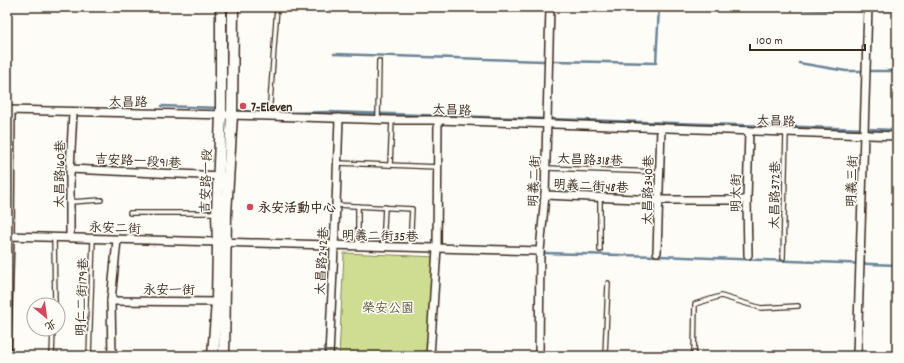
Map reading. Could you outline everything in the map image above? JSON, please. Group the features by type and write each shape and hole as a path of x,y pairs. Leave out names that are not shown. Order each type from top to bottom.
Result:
{"street":[{"name":"吉安路一段","path":"221,7 221,115 223,176 221,302 224,356"},
{"name":"吉安路一段","path":"223,176 232,115 233,7"},
{"name":"明義二街","path":"539,356 540,251 545,194 548,124 550,7"},
{"name":"明義三街","path":"857,356 868,7"},
{"name":"太昌路","path":"9,110 438,120 897,136"},
{"path":"7,347 9,110"},
{"name":"太昌路160巷","path":"70,238 70,169 73,112"},
{"name":"太昌路242巷","path":"329,356 339,118"},
{"path":"430,356 437,248 438,120"},
{"name":"太昌路340巷","path":"657,252 661,128"},
{"name":"明太街","path":"748,131 748,255"},
{"name":"吉安路一段91巷","path":"70,169 223,176"},
{"name":"明義二街48巷","path":"545,194 659,200 747,200"},
{"name":"永安二街","path":"8,236 221,242"},
{"path":"112,356 111,301 117,240"},
{"name":"明義二街35巷","path":"221,242 383,248 540,251"},
{"name":"永安一街","path":"111,301 221,302"},
{"name":"吉安路一段","path":"213,356 221,302"}],"lane":[{"path":"269,116 277,7"},
{"path":"378,119 380,61"},
{"path":"390,165 392,120"},
{"name":"太昌路372巷","path":"783,258 786,133"},
{"path":"338,163 438,167"},
{"name":"太昌路318巷","path":"546,168 659,172"},
{"path":"600,197 600,250"},
{"path":"70,202 101,200"},
{"path":"336,205 412,209 410,248"},
{"path":"358,206 358,247"},
{"path":"383,248 385,207"},
{"path":"130,213 222,214"},
{"path":"54,237 55,297"},
{"name":"明仁二街179巷","path":"89,356 93,239"},
{"path":"605,356 608,283"},
{"path":"694,356 695,304 720,296 762,308 798,306"},
{"path":"52,356 53,337"}],"green space":[{"name":"榮安公園","path":"344,253 438,257 432,356 339,356"}],"waterway":[{"path":"553,61 656,63 659,7"},
{"path":"726,7 863,11"},
{"path":"875,10 897,10"},
{"path":"334,54 543,61"},
{"path":"799,63 846,71 897,71"},
{"path":"161,106 219,108"},
{"path":"234,110 261,113"},
{"path":"274,112 329,112 897,130"},
{"path":"542,253 897,265"}],"place":[{"name":"7-Eleven","path":"243,106"},
{"name":"永安活動中心","path":"250,207"}]}
